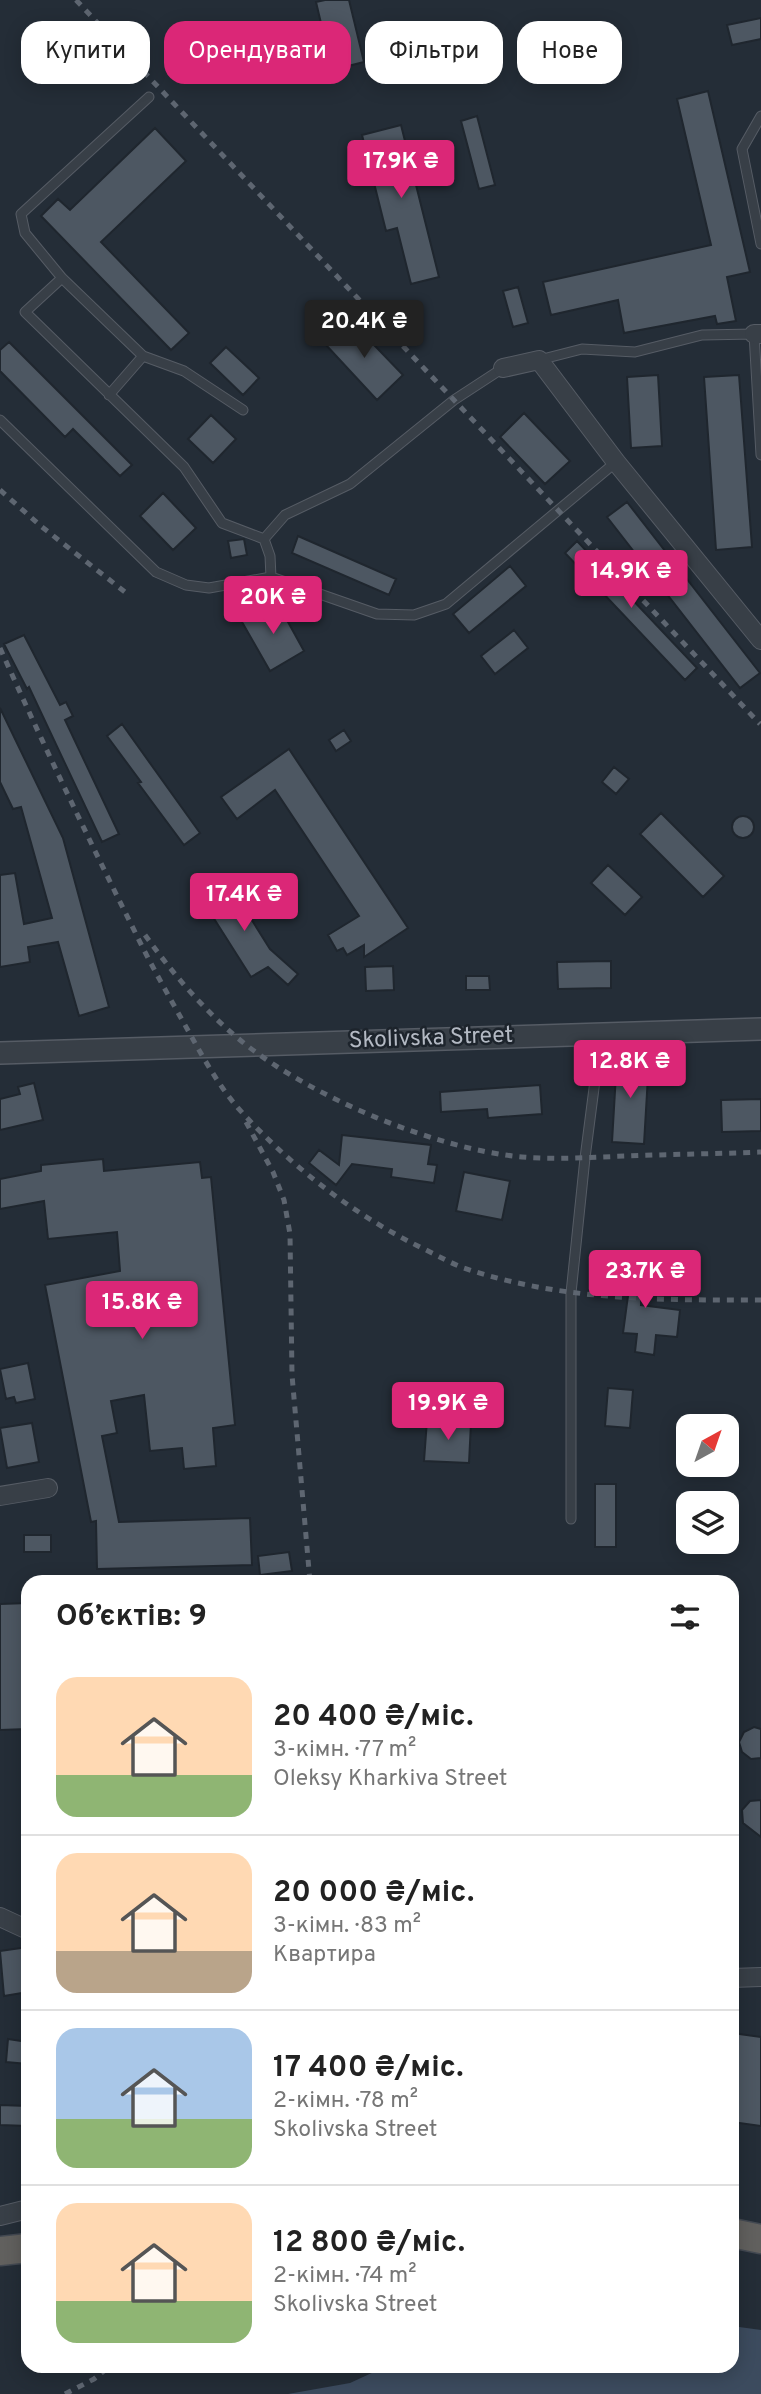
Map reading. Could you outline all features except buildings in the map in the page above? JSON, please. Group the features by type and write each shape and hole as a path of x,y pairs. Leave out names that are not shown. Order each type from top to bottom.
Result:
{"highway":[{"path":"739,2234 761,2239"},
{"path":"0,2251 21,2249"}],"street":[{"path":"503,368 539,360 616,462 761,640"},
{"name":"Skolivska Street","path":"0,1053 761,1029"},
{"path":"0,1496 48,1488"},
{"path":"0,1917 21,1927"},
{"path":"739,1978 761,1977"},
{"path":"0,2216 21,2211"}],"lane":[{"path":"149,97 21,214 24,233 62,278 143,356 184,371 243,410"},
{"path":"761,116 742,149 761,244"},
{"path":"62,278 25,312 184,467 222,523 264,540 270,556 271,577"},
{"path":"539,360 582,349 635,352 702,335 758,334 761,456"},
{"path":"109,395 143,356"},
{"path":"264,540 285,515 350,484 454,400 503,368"},
{"path":"0,420 156,572 186,585 209,588 271,577 377,614 414,615 446,604 616,462"},
{"path":"571,1519 571,1293 584,1158 601,1034"}],"water":[{"path":"739,2327 761,2330 761,2394 288,2394 350,2383 372,2373 739,2373"}],"railway":[{"path":"76,0 760,724"},
{"path":"0,490 42,527 125,592"},
{"path":"0,648 117,897 201,1053 238,1108 302,1170 349,1206 400,1237 461,1267 498,1278 610,1296 761,1300"},
{"path":"145,935 191,993 245,1044 305,1083 377,1118 414,1132 488,1152 535,1158 761,1152"},
{"path":"246,1122 273,1172 284,1200 290,1234 292,1375 309,1575"},
{"path":"65,2394 101,2373"}]}
